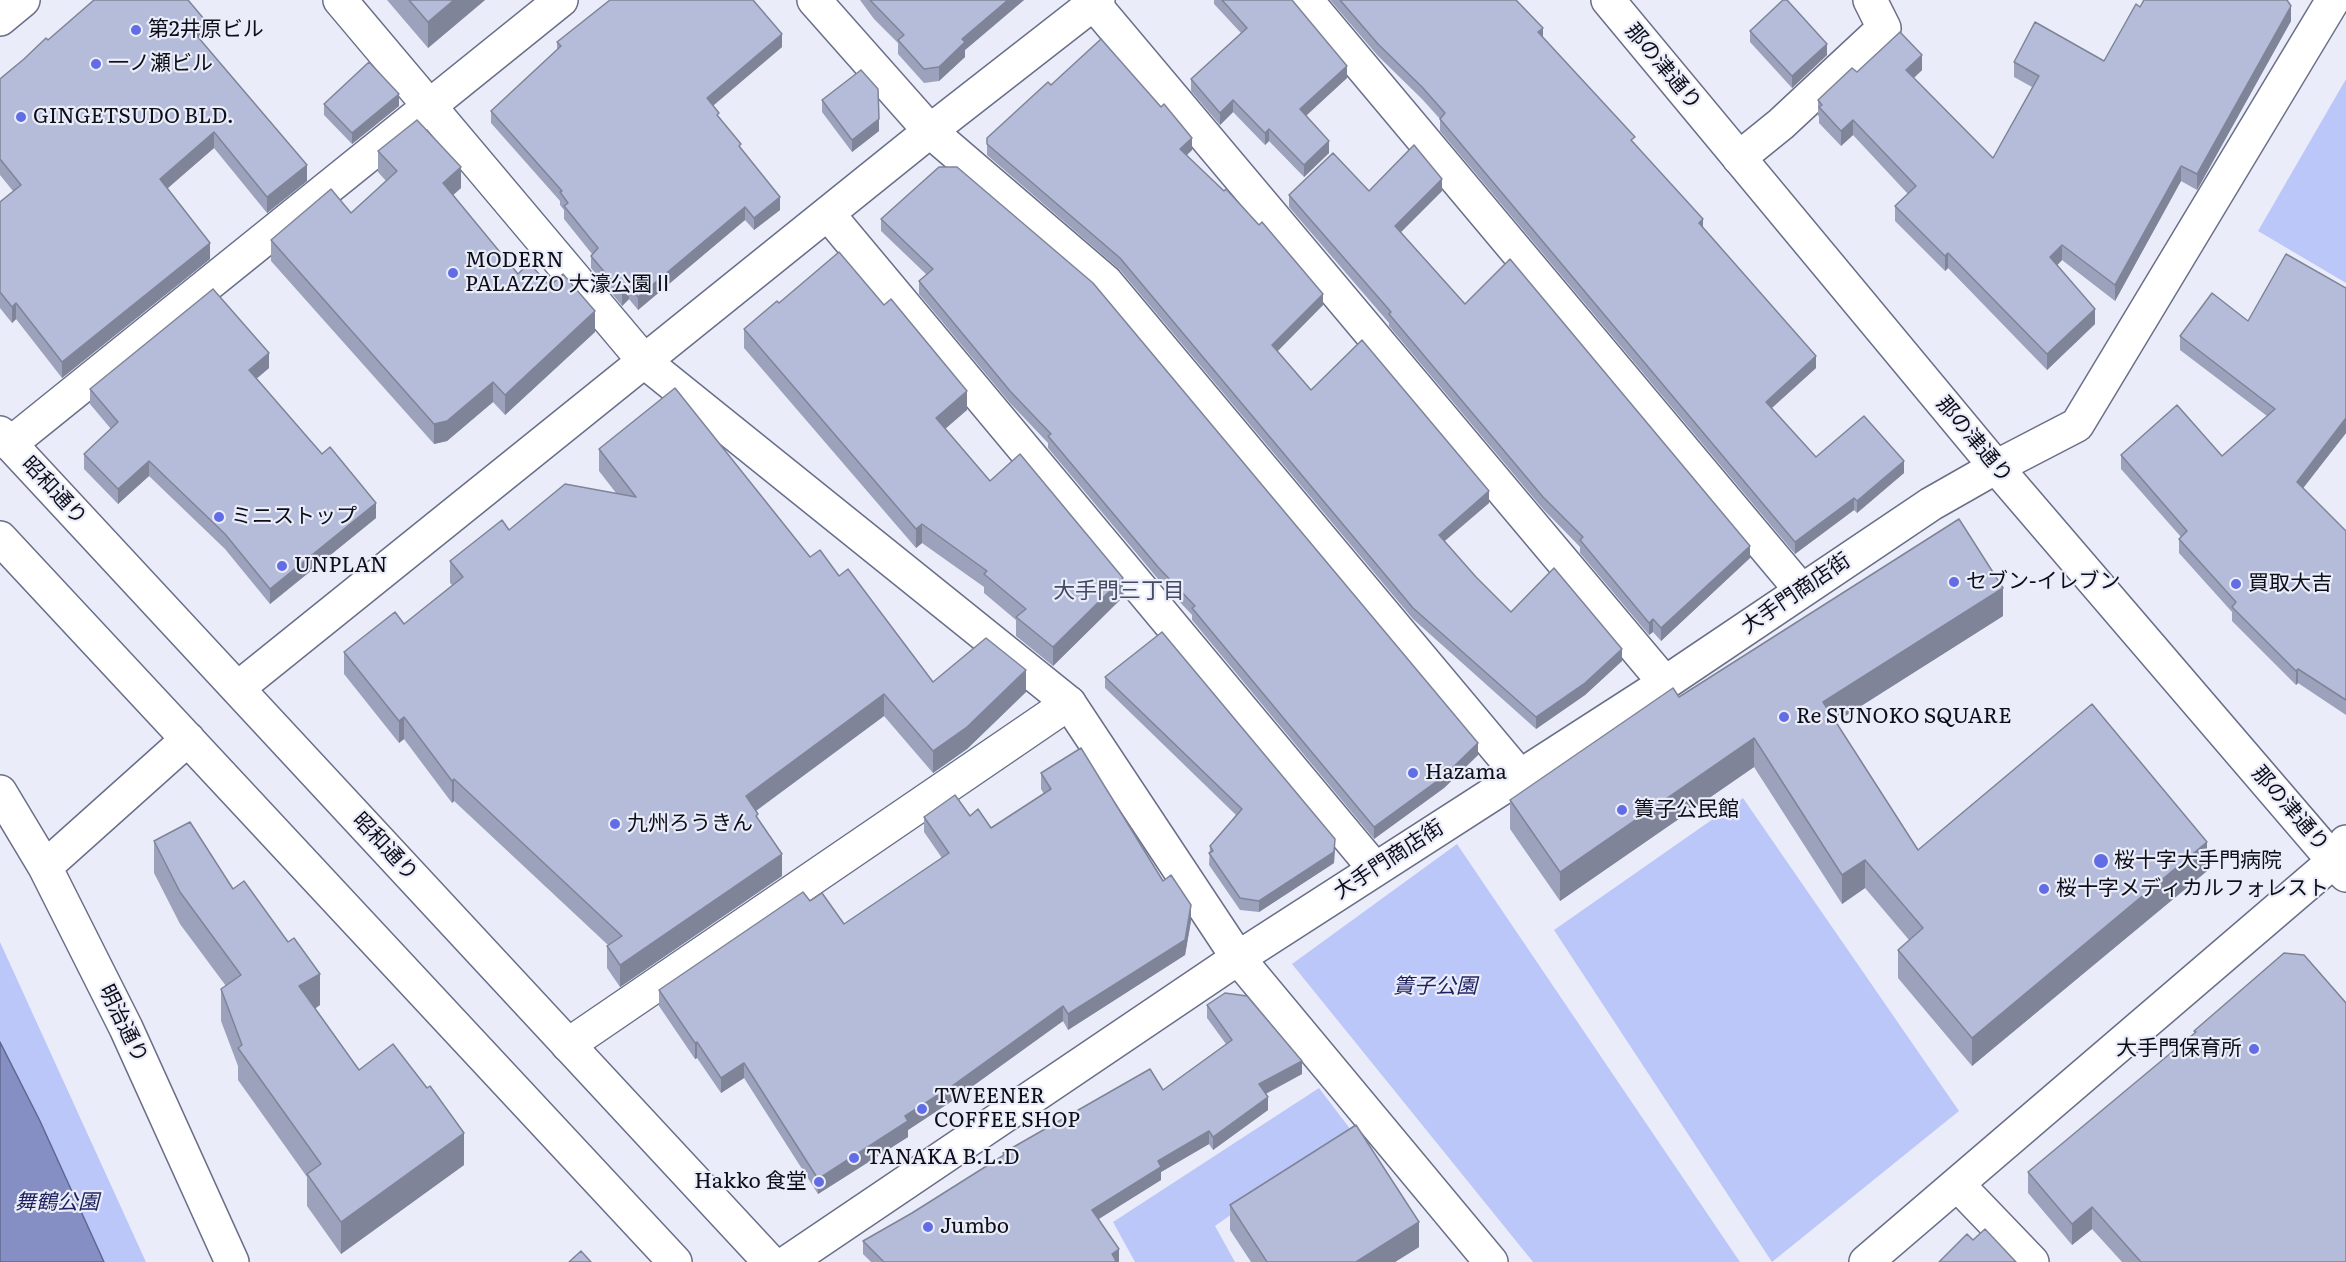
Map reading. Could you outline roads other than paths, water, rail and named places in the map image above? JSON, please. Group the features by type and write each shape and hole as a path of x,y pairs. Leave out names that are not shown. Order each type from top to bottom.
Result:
{"street":[{"path":"0,19 23,0"},
{"path":"340,0 645,362 1069,703 1238,958 1491,1262"},
{"path":"5,439 561,0"},
{"path":"814,0 930,131 1106,282 1519,776"},
{"path":"1306,0 1801,590"},
{"name":"那の津通り","path":"1608,0 1996,466 2342,860"},
{"path":"1739,158 1781,124 1884,28 1870,0"},
{"name":"大手門商店街","path":"788,1262 1238,958 1665,682 1931,504 1996,466 2077,425 2333,0"},
{"path":"2339,0 2346,4"},
{"path":"238,688 930,131 1096,2 1665,682"},
{"path":"828,214 1375,869"},
{"name":"昭和通り","path":"5,439 770,1262"},
{"path":"0,538 675,1262"},
{"path":"568,1045 1069,703"},
{"path":"45,867 188,739"},
{"name":"明治通り","path":"0,792 45,867 126,1028 232,1262"},
{"path":"1866,1262 2342,860"},
{"path":"1958,1185 2032,1262"}],"place":[{"name":"第2井原ビル","path":"136,30"},
{"name":"一ノ瀬ビル","path":"96,64"},
{"name":"GINGETSUDO BLD.","path":"21,117"},
{"name":"MODERN PALAZZO 大濠公園Ⅱ","path":"453,273"},
{"name":"ミニストップ","path":"219,517"},
{"name":"UNPLAN","path":"282,566"},
{"name":"セブン-イレブン","path":"1954,582"},
{"name":"買取大吉","path":"2236,584"},
{"name":"Re SUNOKO SQUARE","path":"1784,717"},
{"name":"Hazama","path":"1413,773"},
{"name":"簀子公民館","path":"1622,810"},
{"name":"九州ろうきん","path":"615,824"},
{"name":"桜十字大手門病院","path":"2101,861"},
{"name":"桜十字メディカルフォレスト","path":"2044,889"},
{"name":"大手門保育所","path":"2254,1049"},
{"name":"TWEENER COFFEE SHOP","path":"922,1109"},
{"name":"TANAKA B.L.D","path":"854,1158"},
{"name":"Hakko 食堂","path":"819,1182"},
{"name":"Jumbo","path":"928,1227"}],"district":[{"name":"大手門三丁目","path":"1119,592"}],"park label":[{"name":"簀子公園","path":"1435,987"},
{"name":"舞鶴公園","path":"57,1203"}]}
